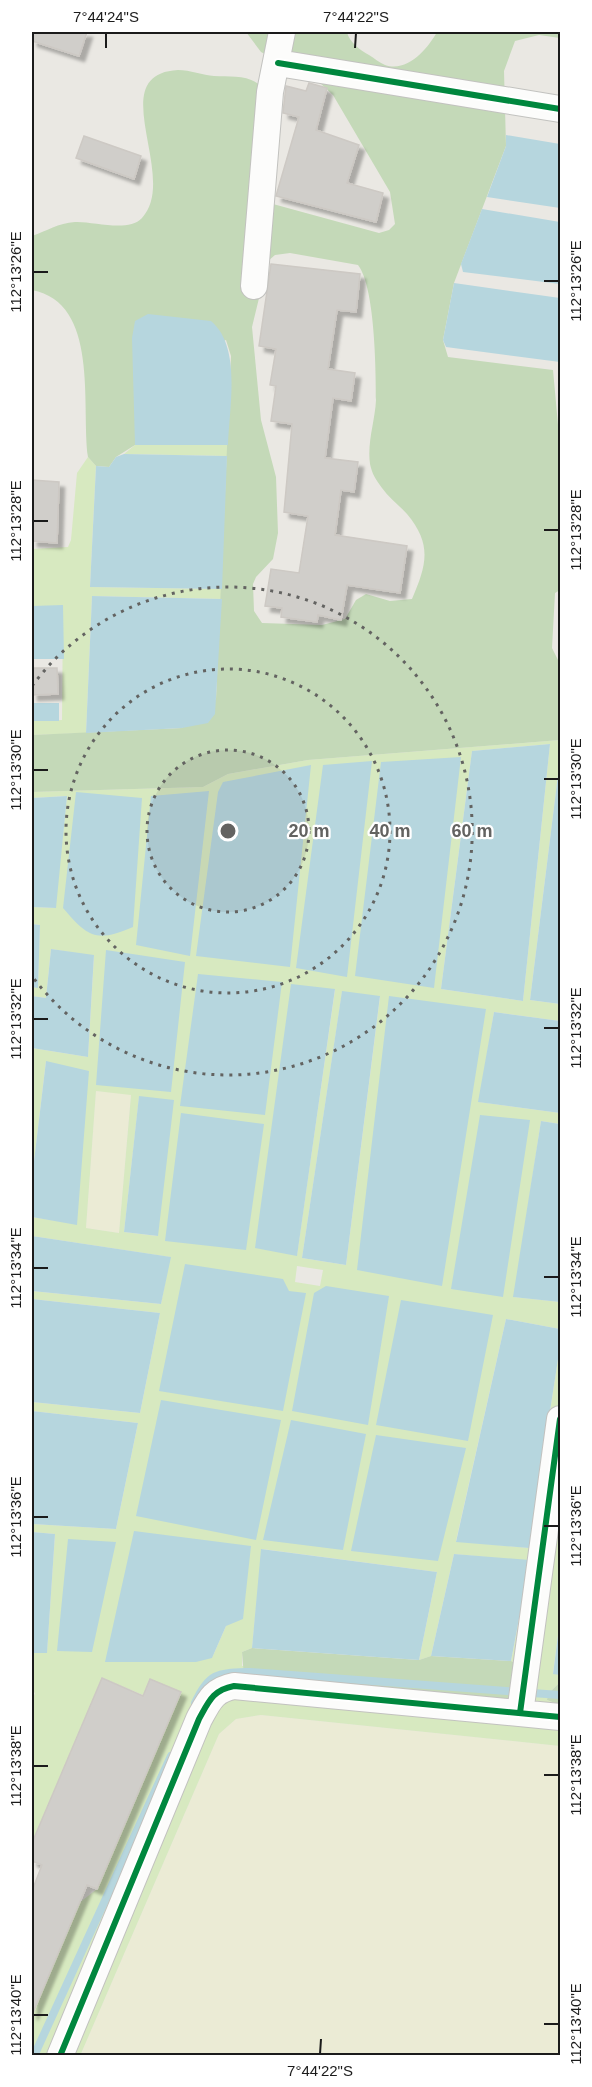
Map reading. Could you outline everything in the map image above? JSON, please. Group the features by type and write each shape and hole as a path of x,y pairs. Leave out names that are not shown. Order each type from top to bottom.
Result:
{"street":[{"path":"254,286 270,92 278,63 282,32"},
{"path":"278,63 561,109"},
{"path":"521,1708 561,1419"},
{"path":"60,2055 199,1719 213,1694 222,1688 234,1686 521,1708 561,1717"}],"green space":[{"path":"246,32 347,32 352,42 359,48 383,64 393,67 416,58 437,32 560,32 560,38 539,35 515,41 504,71 506,146 454,283 443,340 448,357 553,370 560,447 560,590 555,593 552,648 560,664 560,740 308,760 228,774 203,787 32,792 32,735 182,728 216,699 231,356 226,340 135,377 135,445 116,457 109,467 96,466 88,457 83,359 78,335 68,314 54,299 32,290 32,236 69,223 119,226 128,225 142,218 151,200 153,178 143,108 146,89 156,76 178,70 246,78 262,87 273,204 379,233 389,230 395,224 390,192 333,95 319,82 261,52","holes":["290,253 358,265 368,291 375,349 376,400 370,464 380,485 407,514 421,536 424,546 421,576 412,599 390,601 366,594 356,600 345,619 322,625 262,623 254,611 253,584 256,577 273,559 278,533 276,477 261,420 252,327 268,261 275,255"]},
{"path":"135,445 228,445 227,456 124,454"},
{"path":"88,457 96,466 90,587 222,589 222,599 92,596 86,733 32,735 32,721 62,720 63,606 32,606 32,549 68,547 71,540 77,473"},
{"path":"560,740 560,759 530,1000 560,1004 560,1021 494,1012 479,1102 560,1113 560,1124 541,1121 514,1297 560,1302 560,1329 506,1319 456,1541 529,1548 560,1346 560,1620 553,1673 560,1675 560,1682 548,1694 547,1700 560,1705 560,1746 261,1715 236,1719 219,1734 80,2056 32,2055 32,2016 79,1903 97,1889 181,1693 150,1679 143,1695 102,1678 32,1843 32,1701 35,1693 32,1691 32,1653 47,1652 55,1534 32,1532 32,1524 116,1529 138,1423 32,1411 32,1402 140,1413 160,1313 32,1299 32,1291 161,1304 170,1257 32,1236 32,1217 77,1224 46,1061 32,1178 32,1048 88,1057 94,956 51,949 46,998 32,996 32,987 38,987 40,925 32,924 32,907 55,908 67,796 32,798 32,792 203,787 228,774 308,760","holes":["550,744 523,1001 441,989 472,751","291,985 335,990 297,1255","342,992 380,997 346,1265 302,1258","96,1091 131,1095 119,1233 86,1228","139,1097 158,1236 124,1232","297,1266 323,1270 320,1286 295,1282","251,1546 226,1626 212,1658","262,1549 437,1572 419,1660 431,1656 454,1554 530,1561 511,1661 518,1664 242,1666 242,1652 252,1648"]},
{"path":"96,1091 131,1094 119,1233 86,1228"},
{"path":"252,1648 419,1660 431,1656 511,1661 518,1664 521,1702 244,1677 242,1652"},
{"path":"560,1682 560,1705 547,1700 548,1694"},
{"path":"261,1715 560,1746 560,2055 80,2056 219,1734 236,1719"}],"water":[{"path":"506,135 560,144 560,208 487,197 506,146"},
{"path":"482,209 560,222 560,284 463,272 461,264"},
{"path":"454,283 560,298 560,362 446,347 443,340"},
{"path":"148,314 211,321 221,332 230,362 231,396 228,445 135,445 132,338 135,321"},
{"path":"124,454 227,456 222,589 90,587 96,466 109,467 116,457"},
{"path":"92,596 222,599 215,714 208,723 182,728 86,733"},
{"path":"63,605 64,659 32,659 32,606"},
{"path":"32,703 59,703 59,721 32,721"},
{"path":"550,744 523,1001 441,989 472,751"},
{"path":"461,757 434,988 355,976 381,762"},
{"path":"560,759 560,1004 530,1000"},
{"path":"372,761 347,977 296,968 323,765"},
{"path":"311,765 290,967 196,956 218,792 223,782"},
{"path":"209,791 190,956 136,945 151,796"},
{"path":"76,792 142,798 133,927 110,935 101,936 86,931 63,908"},
{"path":"67,796 56,908 32,907 32,798"},
{"path":"32,924 40,925 38,988 32,987"},
{"path":"51,949 94,955 88,1057 32,1048 32,996 46,998"},
{"path":"106,950 185,962 171,1092 96,1085"},
{"path":"198,974 282,982 265,1115 180,1106"},
{"path":"291,984 335,989 297,1256 255,1248"},
{"path":"342,991 380,996 346,1265 302,1258"},
{"path":"389,996 486,1009 442,1286 357,1270"},
{"path":"494,1012 560,1021 560,1113 478,1102"},
{"path":"46,1061 89,1071 77,1225 32,1217 32,1178"},
{"path":"139,1096 174,1100 158,1236 124,1232"},
{"path":"181,1113 264,1124 246,1250 165,1241"},
{"path":"480,1115 530,1120 503,1297 451,1289"},
{"path":"541,1121 560,1124 560,1302 513,1297"},
{"path":"32,1236 171,1257 161,1304 32,1291"},
{"path":"185,1264 283,1279 289,1291 306,1293 283,1411 159,1391"},
{"path":"326,1286 389,1296 368,1425 292,1411 314,1293"},
{"path":"32,1299 160,1313 140,1413 32,1402"},
{"path":"401,1300 493,1315 468,1441 376,1425"},
{"path":"506,1319 560,1329 560,1346 529,1548 456,1542"},
{"path":"161,1400 281,1420 256,1540 136,1516"},
{"path":"32,1411 138,1423 116,1529 32,1524"},
{"path":"291,1420 366,1434 343,1550 263,1540"},
{"path":"376,1435 466,1448 438,1561 351,1551"},
{"path":"134,1531 251,1546 243,1619 226,1626 212,1658 196,1662 105,1662"},
{"path":"32,1532 55,1534 47,1653 32,1653"},
{"path":"68,1539 116,1542 92,1652 57,1651"},
{"path":"261,1549 437,1572 419,1660 252,1648"},
{"path":"454,1554 530,1560 511,1661 431,1656"},
{"path":"560,1620 560,1675 553,1674"}],"building":[{"path":"32,32 87,32 79,56 32,41"},
{"path":"309,83 327,88 316,130 359,145 347,183 383,193 376,222 276,196 299,117 283,113 286,86 306,91"},
{"path":"84,136 141,156 134,179 76,158"},
{"path":"271,264 360,274 356,312 337,310 328,369 355,373 351,401 333,398 325,458 358,462 354,492 341,490 335,535 407,546 400,593 347,585 341,620 318,615 317,622 281,617 282,608 265,606 271,569 299,573 308,516 284,512 292,424 271,421 276,386 270,385 276,349 259,346"},
{"path":"32,480 59,482 57,543 32,541"},
{"path":"32,668 57,668 58,694 32,695"},
{"path":"102,1678 143,1696 150,1679 181,1692 97,1889 87,1885 32,2015 32,1891 42,1865 32,1861 32,1843"}],"waterway":[{"path":"195,1703 205,1685 216,1676 250,1672 560,1695"},
{"path":"34,2056 171,1756"}],"cycle path":[{"path":"278,63 560,109"},
{"path":"520,1713 560,1419"},
{"path":"60,2056 199,1719 216,1693 234,1686 560,1717"}]}
